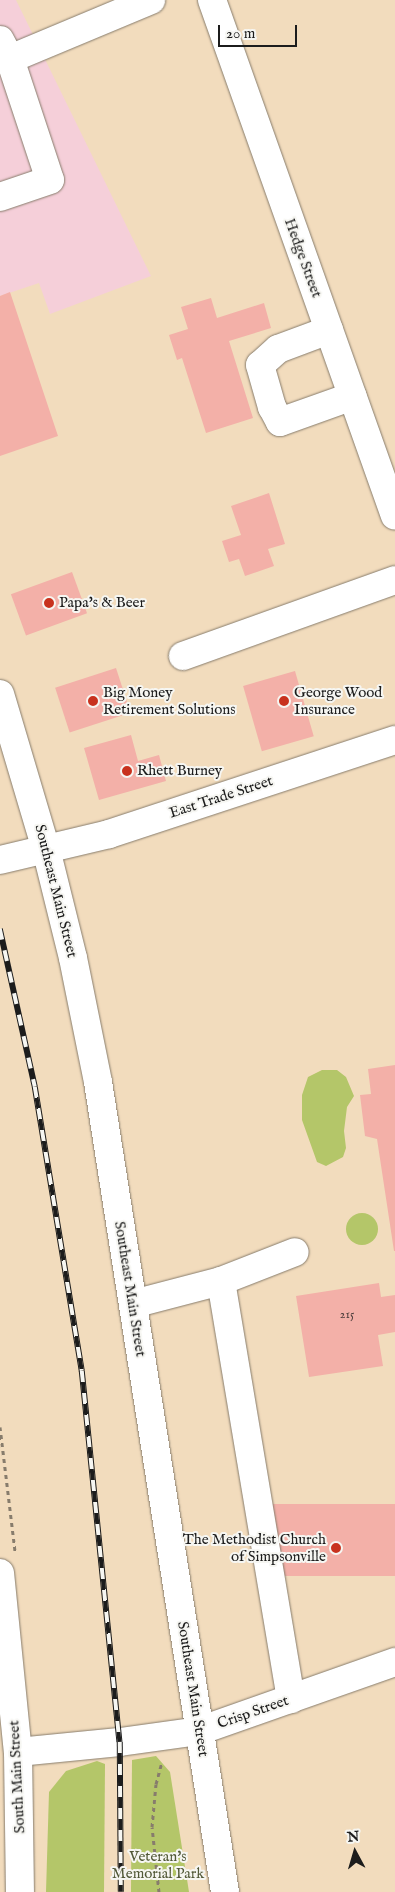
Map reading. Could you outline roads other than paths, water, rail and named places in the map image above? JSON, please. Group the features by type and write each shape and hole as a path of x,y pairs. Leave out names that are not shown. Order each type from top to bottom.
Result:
{"street":[{"path":"0,197 50,180 5,49 151,0"},
{"name":"Hedge Street","path":"212,0 395,516"},
{"path":"329,330 278,350 260,365 272,407 280,422 352,396"},
{"path":"183,656 395,580"},
{"name":"Southeast Main Street","path":"0,694 46,849 73,958 98,1082 224,1892"},
{"name":"East Trade Street","path":"0,860 109,834 395,740"},
{"path":"133,1304 221,1281 295,1252"},
{"path":"221,1281 291,1699"},
{"name":"South Main Street","path":"0,1573 18,1752 10,1855 20,1892"},
{"name":"Crisp Street","path":"18,1752 164,1736 199,1730 395,1662"}],"railway":[{"path":"0,929 35,1087 82,1371 120,1742 121,1892"}],"place":[{"name":"Papa's & Beer","path":"49,603"},
{"name":"Big Money Retirement Solutions","path":"93,701"},
{"name":"George Wood Insurance","path":"284,701"},
{"name":"Rhett Burney","path":"127,771"},
{"name":"The Methodist Church of Simpsonville","path":"336,1548"}],"park label":[{"name":"Veteran's Memorial Park","path":"158,1864"}]}
